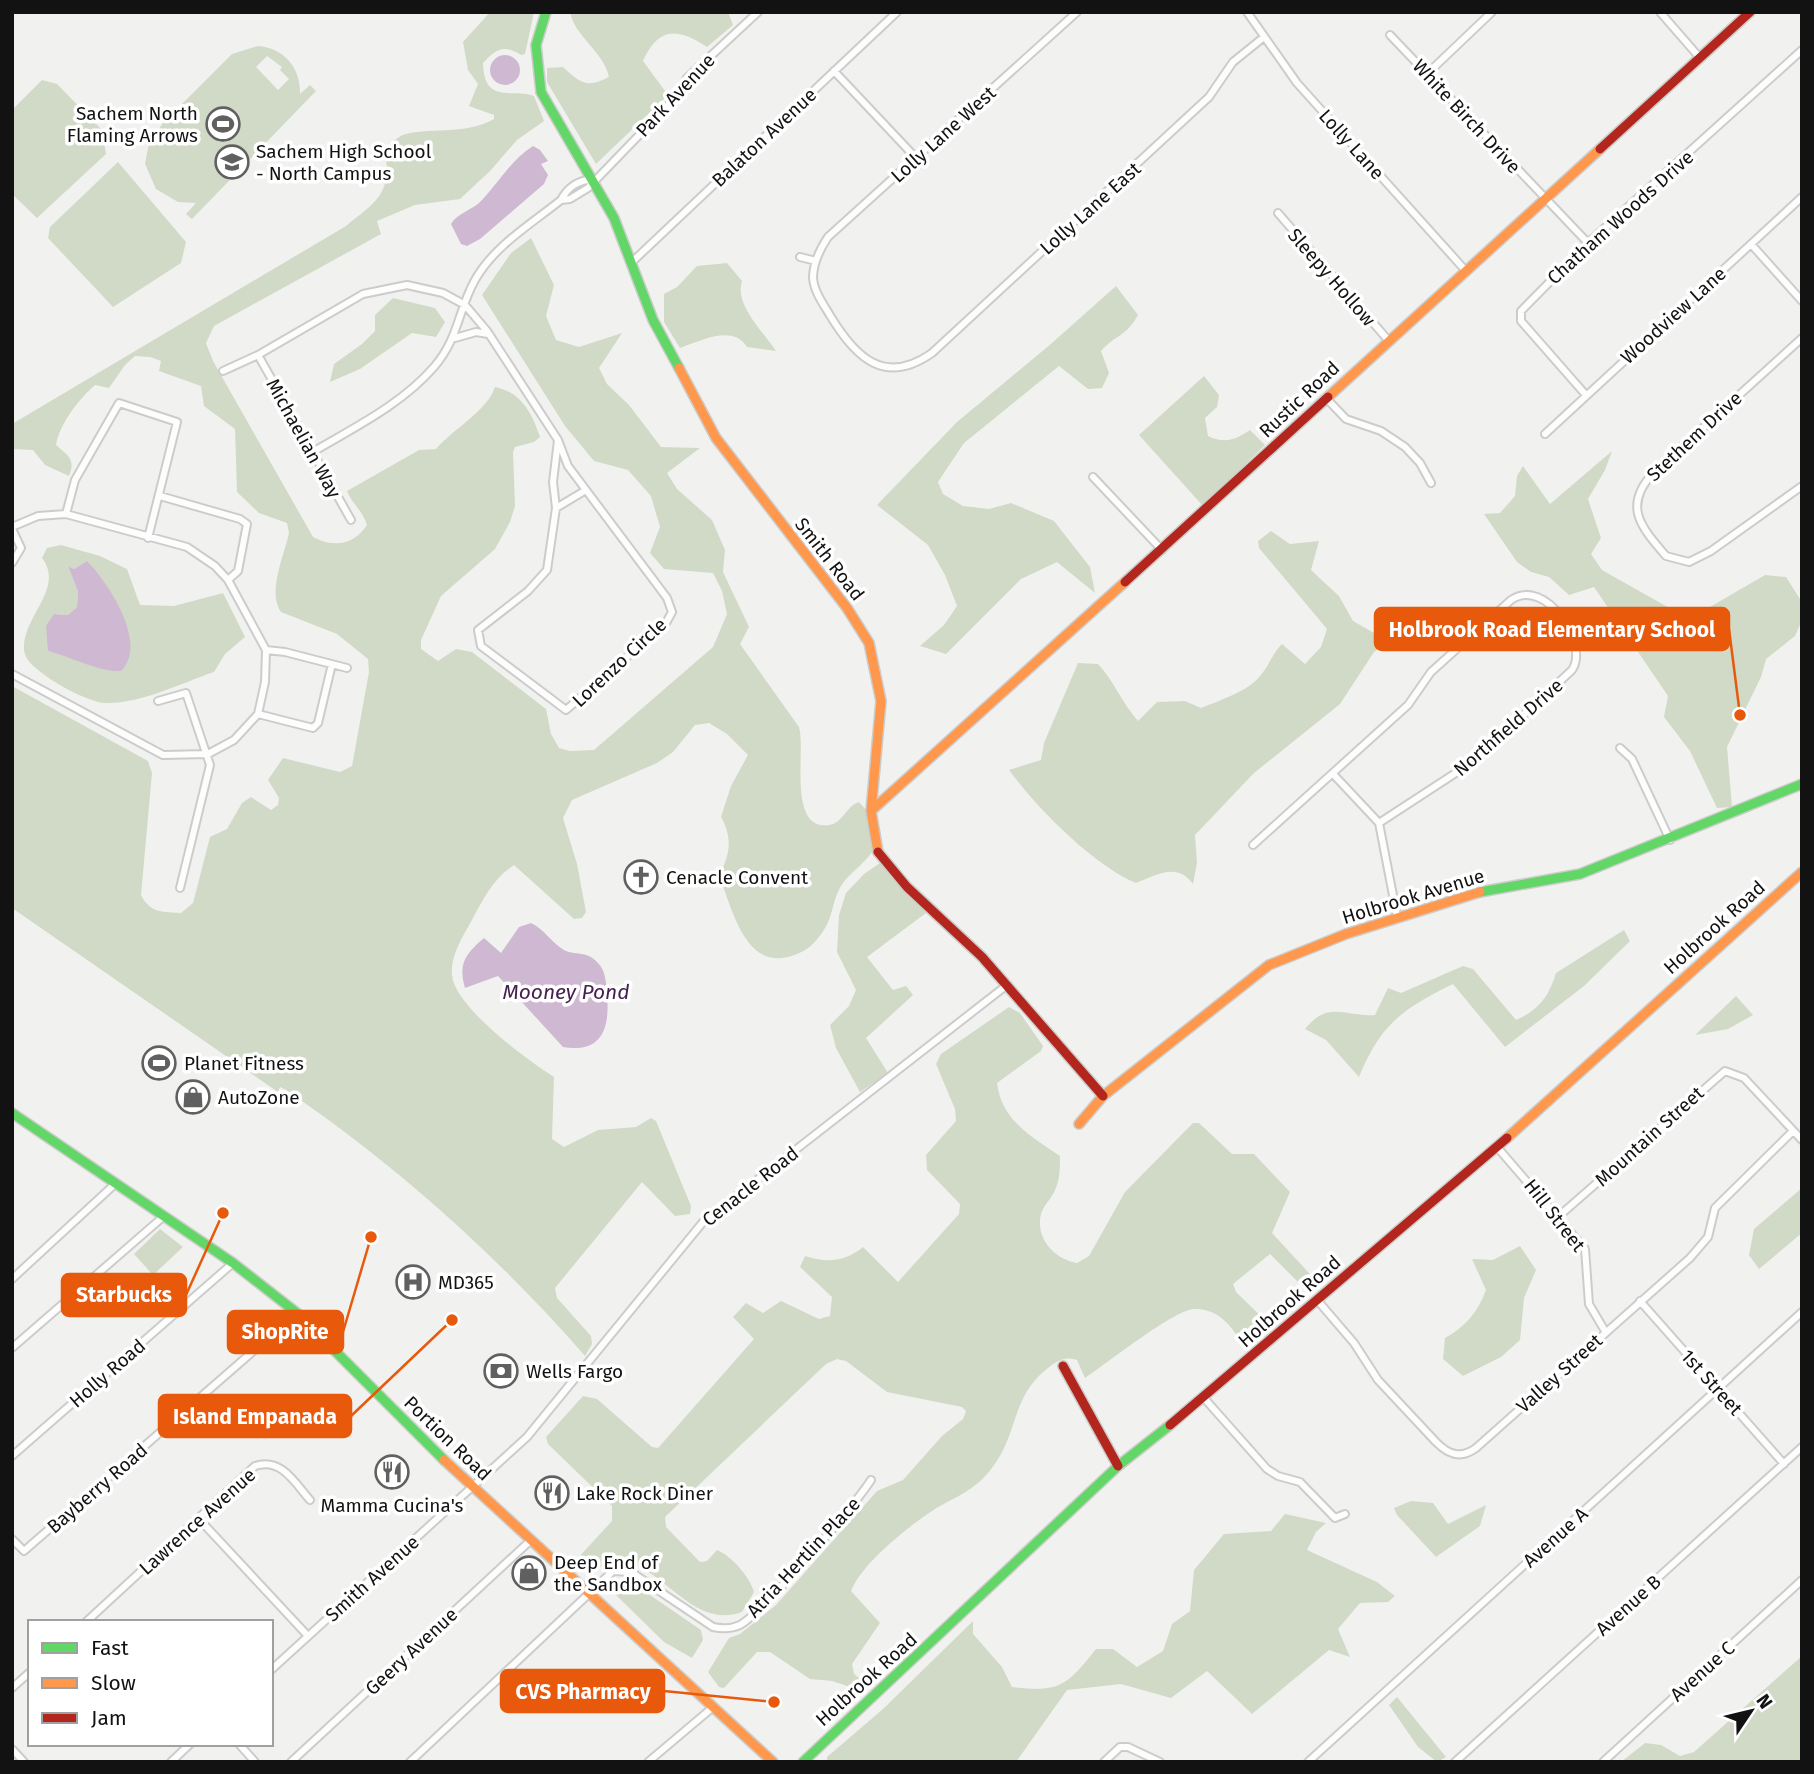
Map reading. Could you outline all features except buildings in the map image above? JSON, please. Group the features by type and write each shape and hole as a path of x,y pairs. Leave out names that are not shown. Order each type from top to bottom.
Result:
{"street":[{"name":"Smith Road","path":"546,12 536,45 541,92 614,218 653,320 716,438 847,608 869,643 881,701 871,811 877,851 907,887 982,957 1103,1097"},
{"name":"Park Avenue","path":"311,453 398,400 434,368 455,338 475,280 506,242 561,200 570,199 594,181 673,100 687,78 758,12"},
{"name":"Balaton Avenue","path":"632,262 897,12"},
{"name":"Lolly Lane West","path":"816,261 828,237 1077,12"},
{"name":"Lolly Lane","path":"1247,12 1297,83 1465,270"},
{"path":"1428,73 1492,12"},
{"path":"1660,12 1700,58"},
{"name":"Rustic Road","path":"871,811 1750,12"},
{"name":"White Birch Drive","path":"1390,35 1588,243"},
{"name":"Lolly Lane East","path":"816,261 814,286 847,344 876,365 906,366 932,353 1209,97 1233,62 1264,37"},
{"name":"Chatham Woods Drive","path":"1585,394 1525,326 1519,315 1525,305 1588,243 1802,51"},
{"path":"834,71 916,158"},
{"name":"Woodview Lane","path":"1545,434 1585,394 1802,197"},
{"name":"Sleepy Hollow","path":"1278,213 1388,340"},
{"path":"1751,244 1802,301"},
{"path":"800,257 816,261"},
{"name":"Michaelian Way","path":"223,371 258,355 363,294 407,285 443,293 465,305"},
{"name":"Lorenzo Circle","path":"465,305 490,335 558,440 568,466 667,598 672,612 666,623 566,710 481,646 478,630 528,592 547,570 556,508 553,482 558,440"},
{"path":"455,338 476,332 490,335"},
{"name":"Stethem Drive","path":"1802,338 1653,473 1637,493 1636,510 1666,556 1689,562 1711,551 1802,486"},
{"name":"Michaelian Way","path":"258,355 351,520"},
{"path":"1326,398 1346,419 1381,431 1405,447 1420,463 1431,483"},
{"path":"66,514 75,480 119,403 177,422 148,538"},
{"path":"1093,477 1161,550"},
{"path":"556,508 586,490"},
{"path":"160,496 240,519 247,524 238,571 228,580"},
{"path":"12,564 21,548 12,528 38,516 66,514 187,547 201,555 228,580 266,650 265,682 258,714 237,738 208,754 163,755 12,674"},
{"name":"Northfield Drive","path":"1252,845 1334,775 1408,705 1431,672 1511,600 1532,594 1551,604 1577,648 1578,659 1572,670 1474,761 1379,823"},
{"path":"266,650 285,652 347,668"},
{"path":"258,714 313,728 318,723 332,664"},
{"path":"158,701 186,693 210,765 180,888"},
{"path":"1620,748 1632,760 1670,840"},
{"path":"1334,775 1379,823 1397,916"},
{"name":"Holbrook Avenue","path":"1079,1124 1103,1097 1269,965 1397,916 1487,890 1580,874 1802,785"},
{"name":"Holbrook Road","path":"803,1762 1118,1466 1204,1398 1417,1212 1497,1147 1802,872"},
{"name":"Cenacle Road","path":"474,1487 527,1437 703,1222 1007,985"},
{"name":"Mountain Street","path":"1559,1216 1717,1076 1732,1071 1744,1078 1793,1130"},
{"name":"Portion Road","path":"12,1113 233,1263 297,1313 531,1541 773,1762"},
{"path":"1793,1130 1802,1140"},
{"name":"Valley Street","path":"1318,1301 1354,1343 1367,1366 1386,1389 1442,1448 1458,1455 1476,1448 1697,1250 1708,1237 1715,1208 1793,1130"},
{"name":"Hill Street","path":"1497,1147 1559,1216 1585,1250 1589,1304 1605,1331"},
{"path":"12,1279 116,1183"},
{"path":"12,1348 164,1216"},
{"name":"Holly Road","path":"12,1456 233,1263"},
{"name":"1st Street","path":"1640,1301 1784,1464"},
{"name":"Avenue A","path":"1308,1762 1802,1312"},
{"name":"Bayberry Road","path":"12,1539 24,1551 297,1313"},
{"path":"1063,1366 1118,1466"},
{"path":"1204,1398 1271,1472 1300,1482 1335,1518 1345,1514"},
{"name":"Avenue B","path":"1455,1762 1802,1447"},
{"name":"Lawrence Avenue","path":"88,1620 246,1474 264,1464 281,1468 310,1500"},
{"name":"Atria Hertlin Place","path":"588,1592 613,1570 621,1569 631,1572 713,1628 725,1629 740,1625 774,1594 871,1480"},
{"name":"Smith Avenue","path":"273,1668 474,1487"},
{"path":"199,1519 308,1636"},
{"name":"Geery Avenue","path":"291,1762 531,1541"},
{"name":"Avenue C","path":"1603,1762 1802,1580"},
{"path":"410,1762 588,1592"},
{"path":"12,1688 28,1674"},
{"path":"648,1762 712,1708"},
{"path":"171,1762 188,1746"},
{"path":"241,1746 255,1762"},
{"path":"1104,1762 1120,1747 1160,1762"},
{"path":"12,1749 24,1762"}],"green space":[{"path":"490,12 534,12 525,54 500,50 483,63 488,85 501,92 534,96 544,121 517,140 490,171 460,199 415,205 377,221 381,234 214,326 206,343 213,361 313,537 328,543 350,540 367,525 347,491 419,450 436,449 485,404 495,387 519,399 529,412 540,437 534,442 515,447 513,452 515,506 510,522 495,549 441,596 421,640 421,649 438,661 456,649 472,652 546,709 551,734 559,748 570,751 594,750 713,647 727,614 722,591 713,573 664,569 650,553 660,527 651,496 628,470 594,461 565,426 482,295 511,253 531,238 554,285 546,316 556,340 579,347 622,333 599,368 607,384 629,405 661,447 700,448 667,473 677,489 712,520 725,550 723,572 749,627 740,644 799,727 801,787 808,815 816,823 833,824 859,802 866,810 872,852 843,883 828,923 810,947 788,957 773,958 760,953 742,932 719,876 729,846 721,817 731,786 748,755 727,734 709,723 695,725 673,752 657,763 572,800 563,818 577,864 586,912 582,918 574,919 514,865 495,883 481,904 458,946 452,975 456,988 478,1017 527,1059 554,1077 552,1139 564,1147 598,1130 636,1127 651,1118 656,1121 691,1206 690,1214 675,1216 642,1182 555,1288 557,1298 591,1336 592,1344 585,1356 481,1247 406,1180 286,1090 280,1087 278,1092 12,908 12,686 148,761 152,773 141,895 148,905 162,912 181,913 193,903 210,837 227,829 242,803 251,797 271,810 278,805 279,798 268,780 283,758 340,772 352,766 369,672 368,659 337,634 281,612 277,604 276,584 289,533 287,523 259,513 237,492 235,429 204,406 201,386 159,371 161,361 135,356 109,388 95,385 66,420 56,445 71,462 69,476 45,465 33,450 12,449 12,424 346,226 380,195 386,177 385,151 400,137 417,132 472,127 494,119 494,115 469,106 478,84 468,70 463,42"},
{"path":"570,12 728,12 733,25 707,47 678,34 663,36 656,41 643,61 668,95 596,164 547,82 547,68 563,67 580,81 590,83 609,77 602,60 578,29"},
{"path":"258,46 276,51 294,68 300,94 310,85 316,91 192,219 186,214 196,203 178,202 156,189 145,164 149,143 163,123 232,54","holes":["267,56 282,67 280,70 289,79 278,90 256,67"]},
{"path":"42,80 57,84 102,130 106,154 37,218 12,194 12,110"},
{"path":"118,162 186,242 181,263 113,307 48,238 50,227"},
{"path":"727,263 742,281 742,299 746,308 776,351 747,347 734,336 725,335 680,348 664,322 664,294 677,287 697,266"},
{"path":"1116,286 1138,315 1125,332 1101,351 1109,373 1102,388 1088,389 1059,366 964,443 938,482 943,494 963,506 989,509 1011,503 1054,521 1090,567 1095,593 1057,562 1021,579 946,654 920,646 944,625 957,606 945,575 928,545 877,505 957,422"},
{"path":"393,298 435,308 445,322 436,337 412,333 360,369 330,382 334,364 375,331 375,315"},
{"path":"1204,376 1219,395 1217,407 1205,418 1208,436 1230,440 1250,430 1265,445 1203,506 1139,435"},
{"path":"1612,451 1605,470 1588,499 1601,538 1591,554 1602,570 1673,610 1703,611 1765,575 1786,577 1802,602 1802,620 1795,636 1766,659 1761,677 1727,747 1732,807 1717,808 1690,751 1664,717 1668,696 1594,587 1569,595 1549,577 1531,572 1517,562 1484,514 1500,513 1515,496 1517,476 1523,466 1550,504"},
{"path":"1271,531 1290,544 1319,541 1311,570 1339,596 1353,621 1388,641 1374,652 1340,704 1254,773 1195,835 1197,863 1193,884 1187,877 1173,872 1136,883 1102,863 1066,834 1009,770 1041,760 1044,743 1078,663 1098,664 1138,721 1157,702 1185,701 1201,708 1241,691 1255,682 1282,644 1305,664 1321,647 1327,629 1259,548 1258,541"},
{"path":"61,545 100,556 127,569 140,605 174,606 223,593 245,637 225,654 214,672 175,687 147,697 119,702 105,703 84,697 46,676 32,664 25,653 25,636 49,580 48,569 42,558 47,548","holes":["87,561 109,590 95,667 76,657 48,651 54,614 68,615 77,607 78,592 68,566 74,569"]},
{"path":"880,863 926,913 867,957 893,990 906,986 913,995 866,1038 888,1073 860,1092 836,1048 830,1025 849,1006 856,990 837,952 839,915 846,893 864,874"},
{"path":"1624,930 1630,941 1584,986 1505,1047 1453,984 1407,1010 1395,1020 1376,1044 1359,1077 1326,1040 1305,1029 1313,1020 1329,1012 1375,1015 1388,988 1401,993 1463,966 1473,969 1516,1020 1531,1012 1542,1001 1556,973"},
{"path":"1736,996 1753,1015 1728,1029 1695,1035"},
{"path":"1009,1007 1020,1013 1043,1046 1041,1051 997,1083 1011,1118 1060,1156 1058,1182 1042,1211 1040,1223 1044,1239 1054,1252 1077,1263 1089,1256 1125,1192 1193,1123 1199,1123 1232,1154 1254,1154 1290,1192 1272,1233 1320,1285 1310,1294 1270,1254 1233,1284 1236,1292 1272,1327 1246,1350 1226,1322 1212,1312 1194,1309 1156,1327 1085,1378 1077,1360 1062,1359 1055,1363 1036,1379 1028,1390 1002,1453 986,1475 971,1489 926,1515 905,1531 873,1560 856,1581 851,1591 880,1623 852,1664 854,1674 863,1681 859,1690 832,1681 810,1679 770,1652 757,1652 724,1688 719,1687 708,1672 729,1638 740,1634 776,1605 877,1491 903,1480 942,1436 963,1419 966,1411 962,1407 887,1392 846,1361 837,1359 826,1364 665,1517 666,1527 700,1562 707,1561 717,1550 734,1562 749,1580 754,1592 742,1612 724,1615 693,1605 636,1565 616,1560 589,1570 577,1559 612,1521 612,1506 548,1444 546,1437 583,1396 597,1399 652,1447 658,1448 754,1339 733,1317 746,1303 763,1313 781,1301 819,1319 830,1316 832,1297 800,1267 805,1256 835,1260 849,1256 863,1247 898,1282 959,1214 960,1204 927,1170 926,1155 956,1121 955,1109 936,1064 941,1054"},
{"path":"1802,1188 1802,1233 1759,1269 1749,1255 1754,1229"},
{"path":"160,1229 183,1247 153,1275 134,1254"},
{"path":"1520,1246 1536,1270 1524,1298 1520,1340 1501,1357 1463,1376 1443,1359 1445,1338 1470,1318 1486,1290 1472,1259 1493,1260"},
{"path":"1411,1501 1433,1503 1448,1524 1486,1505 1480,1526 1436,1557 1397,1515 1394,1508"},
{"path":"1285,1514 1326,1523 1316,1532 1307,1550 1377,1582 1395,1596 1388,1602 1360,1603 1338,1629 1350,1657 1329,1650 1252,1714 1207,1671 1171,1698 1121,1684 1067,1690 1016,1762 827,1762 827,1757 883,1709 973,1621 973,1634 1002,1667 1012,1687 1042,1689 1062,1684 1078,1671 1096,1649 1113,1649 1137,1667 1163,1651 1172,1624 1190,1611 1194,1570 1224,1534 1271,1531"},
{"path":"628,1580 701,1630 703,1640 692,1658 664,1642 616,1595 611,1586"},
{"path":"1802,1656 1802,1762 1621,1762 1645,1743 1661,1745 1680,1756 1694,1752"},
{"path":"1397,1697 1446,1757 1437,1762 1418,1747 1389,1705"}],"water":[{"path":"505,55 511,56 519,64 519,76 511,84 505,85 499,84 491,76 490,70 491,64 499,56"},
{"path":"533,146 540,150 548,161 541,164 548,175 544,184 480,239 467,246 461,244 451,224 478,203 512,164"},
{"path":"87,561 114,598 128,630 128,659 121,671 94,667 48,651 46,626 54,614 68,615 77,607 78,592 68,566 74,569"},
{"name":"Mooney Pond","path":"531,923 564,950 590,956 603,970 608,1006 605,1027 601,1036 587,1046 563,1047 498,976 465,988 463,966 477,944 484,938 501,953 519,927"}],"traffic: fast":[{"path":"546,12 536,45 541,92 614,218 653,320 679,368"},
{"path":"1480,892 1580,874 1802,784"},
{"path":"12,1113 233,1263 297,1313 444,1460"},
{"path":"803,1762 1118,1466 1170,1425"}],"traffic: slow":[{"path":"1328,397 1600,149"},
{"path":"679,368 716,438 847,608 869,643 881,701 871,811 878,852"},
{"path":"871,811 1125,582"},
{"path":"1507,1138 1802,872"},
{"path":"1079,1124 1103,1096 1269,965 1346,934 1480,892"},
{"path":"444,1460 773,1762"}],"traffic: jam":[{"path":"1600,149 1750,12"},
{"path":"1125,582 1328,397"},
{"path":"878,852 907,887 982,957 1103,1096"},
{"path":"1170,1425 1507,1138"},
{"path":"1063,1366 1118,1466"}],"place":[{"name":"Sachem North Flaming Arrows","path":"223,124"},
{"name":"Sachem High School - North Campus","path":"232,162"},
{"name":"Holbrook Road Elementary School","path":"1740,715"},
{"name":"Cenacle Convent","path":"641,877"},
{"name":"Planet Fitness","path":"159,1063"},
{"name":"AutoZone","path":"193,1097"},
{"name":"Starbucks","path":"223,1213"},
{"name":"ShopRite","path":"371,1237"},
{"name":"MD365","path":"413,1282"},
{"name":"Island Empanada","path":"452,1320"},
{"name":"Wells Fargo","path":"501,1371"},
{"name":"Mamma Cucina's","path":"392,1472"},
{"name":"Lake Rock Diner","path":"552,1493"},
{"name":"Deep End of the Sandbox","path":"529,1573"},
{"name":"CVS Pharmacy","path":"774,1702"}]}
